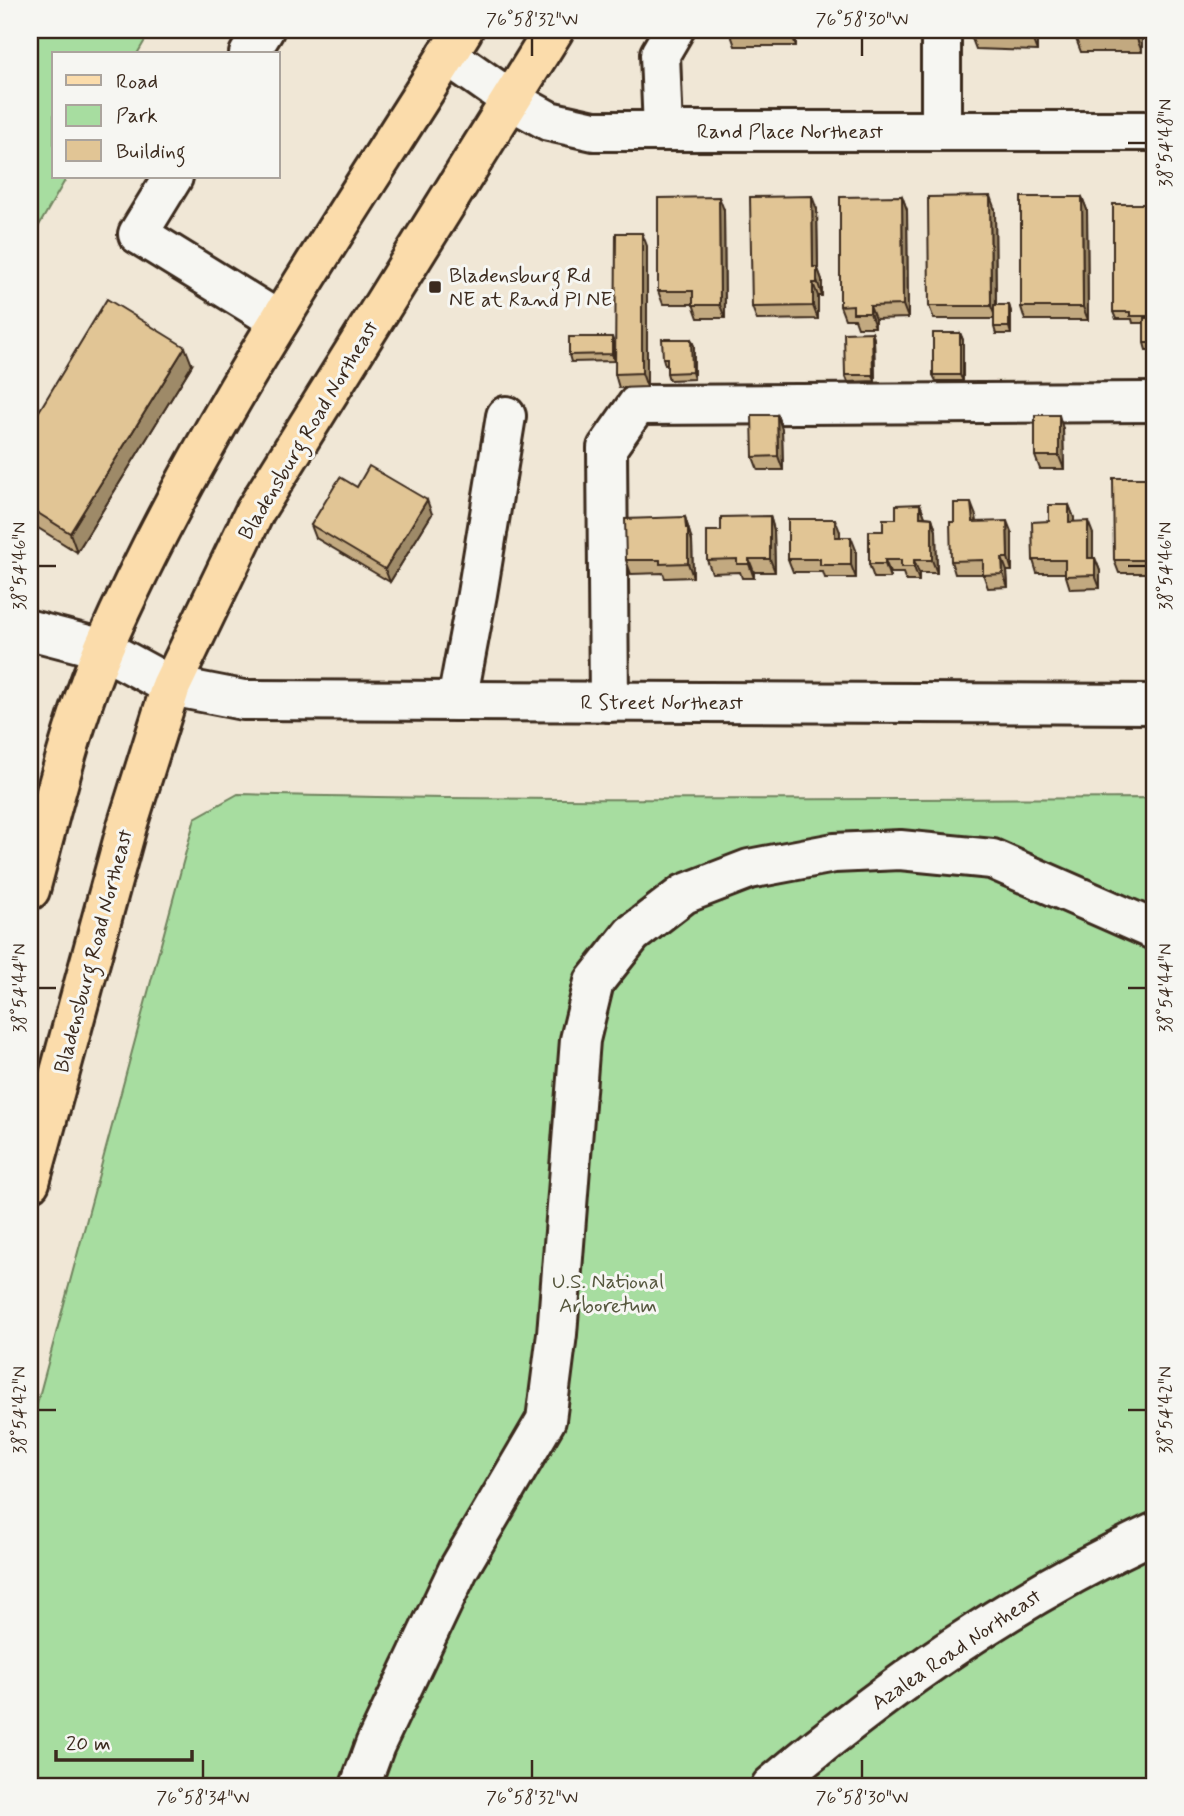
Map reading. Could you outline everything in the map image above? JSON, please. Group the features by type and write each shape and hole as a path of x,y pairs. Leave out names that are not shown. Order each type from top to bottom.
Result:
{"main road":[{"name":"Bladensburg Road Northeast","path":"30,1182 127,826 171,686 255,511 554,30"},
{"path":"30,890 57,789 103,649 194,464 279,321 455,43"}],"street":[{"path":"250,52 264,30"},
{"path":"663,131 660,54 674,30"},
{"path":"941,30 941,131"},
{"name":"Rand Place Northeast","path":"455,43 511,100 549,121 594,131 1154,131"},
{"path":"172,178 138,234 279,321"},
{"path":"609,702 607,448 637,405 1154,402"},
{"path":"457,701 506,416"},
{"name":"R Street Northeast","path":"30,631 103,649 171,686 243,700 1154,704"},
{"path":"360,1786 375,1745 458,1570 546,1419 557,1334 580,1040 594,982 632,934 684,894 749,869 834,853 900,850 992,859 1154,930"},
{"name":"Azalea Road Northeast","path":"771,1786 873,1703 940,1654 1032,1597 1154,1533"}],"green space":[{"path":"30,30 151,30 138,52 52,52 52,178 66,178 30,241"},
{"name":"U.S. National Arboretum","path":"238,794 581,799 1154,798 1154,1786 30,1786 30,1430 195,818"}],"building":[{"path":"791,30 791,32 730,32"},
{"path":"971,30 1032,30 1032,38 971,36"},
{"path":"1076,30 1137,30 1137,39 1076,39"},
{"path":"812,196 813,267 817,267 817,283 813,283 813,306 752,307 750,197"},
{"path":"902,196 903,305 870,306 870,313 853,313 853,305 840,306 840,197"},
{"path":"990,196 991,306 929,306 928,197"},
{"path":"719,197 720,305 693,305 693,291 658,291 658,198"},
{"path":"1021,197 1082,197 1083,307 1021,307"},
{"path":"1113,204 1154,204 1154,316 1130,316 1130,312 1113,312"},
{"path":"616,233 642,233 642,373 615,374"},
{"path":"107,299 185,347 70,533 30,508 30,426"},
{"path":"994,305 1009,305 1009,327 994,327"},
{"path":"1144,318 1154,318 1154,343 1144,343"},
{"path":"872,332 873,375 845,375 844,333"},
{"path":"933,333 960,333 960,375 933,375"},
{"path":"569,337 612,337 612,354 569,355"},
{"path":"662,339 691,339 692,372 667,373 667,358 663,358"},
{"path":"752,415 777,415 778,456 753,457"},
{"path":"1035,415 1059,415 1059,456 1035,456"},
{"path":"369,466 427,500 385,569 311,525 340,477 357,487"},
{"path":"1113,478 1154,478 1154,568 1145,568 1145,560 1114,560"},
{"path":"954,503 971,503 973,522 1007,521 1008,558 1002,558 1003,574 983,575 983,560 951,561 950,522 954,522"},
{"path":"920,504 920,517 932,518 932,560 914,560 914,567 901,567 901,560 869,564 869,531 883,531 883,519 896,519 896,505"},
{"path":"1049,505 1069,505 1069,522 1088,521 1088,558 1095,558 1095,575 1065,576 1065,560 1033,560 1032,522 1049,521"},
{"path":"770,516 770,559 749,559 749,564 737,564 737,559 707,560 707,531 721,531 721,517"},
{"path":"685,517 688,528 688,563 660,564 660,560 626,560 625,519"},
{"path":"788,519 835,519 835,537 851,537 851,565 820,565 820,559 788,559"}],"place":[{"name":"Bladensburg Rd NE at Rand Pl NE","path":"435,287"}]}
